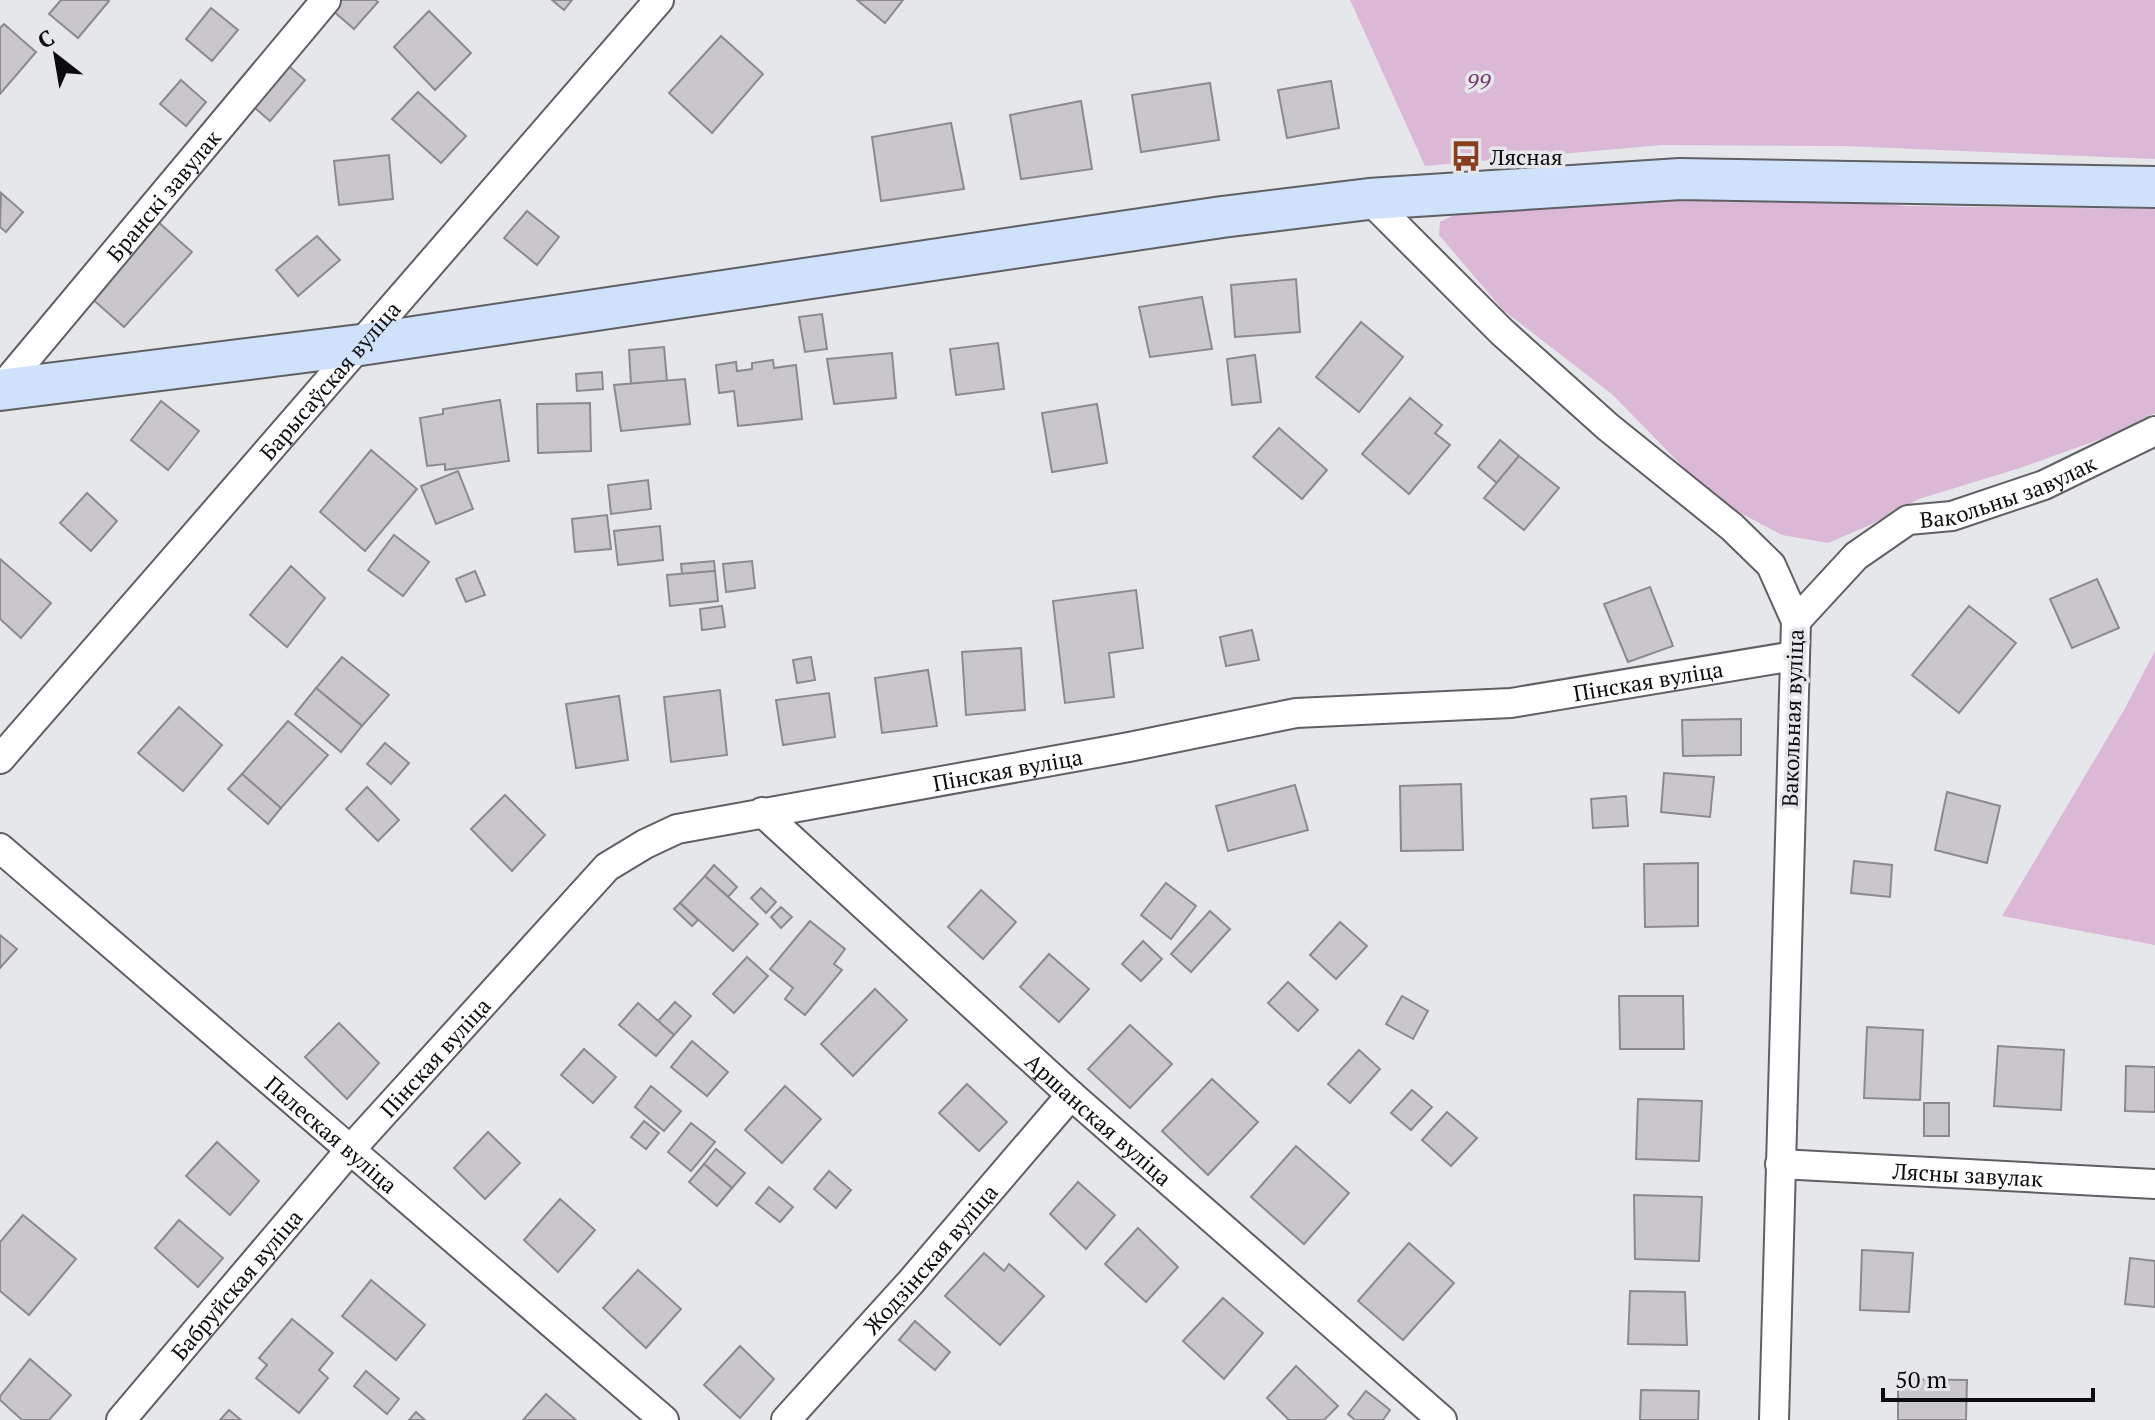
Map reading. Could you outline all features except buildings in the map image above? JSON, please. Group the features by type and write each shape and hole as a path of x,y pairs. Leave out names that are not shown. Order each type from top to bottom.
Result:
{"main road":[{"path":"0,390 360,345 1206,219 1369,199 1680,179 2155,187"}],"street":[{"name":"Бранскі завулак","path":"0,390 326,0"},
{"name":"Барысаўская вуліца","path":"0,759 659,0"},
{"name":"Вакольная вуліца","path":"1369,199 1502,332 1608,427 1732,527 1771,565 1796,621 1774,1420"},
{"name":"Вакольны завулак","path":"1796,621 1856,556 1908,520 1952,516 2044,485 2155,431"},
{"name":"Пінская вуліца","path":"350,1150 607,867 677,829 1129,747 1296,713 1511,703 1794,656"},
{"name":"Аршанская вуліца","path":"762,812 1071,1095 1442,1420"},
{"name":"Палеская вуліца","path":"0,848 664,1420"},
{"name":"Жодзінская вуліца","path":"786,1420 910,1283 1071,1095"},
{"name":"Бабруйская вуліца","path":"121,1420 350,1150"},
{"name":"Лясны завулак","path":"1780,1164 2155,1184"}],"green space":[{"name":"99","path":"1350,0 2155,0 2155,159 1843,146 1662,145 1425,166"},
{"path":"1783,193 1905,206 2155,209 2155,413 2106,437 1919,499 1828,543 1782,535 1733,509 1684,468 1613,395 1503,310 1439,235 1440,222 1458,213 1494,207"},
{"path":"2155,651 2155,945 2002,916 2124,710"}],"place":[{"name":"Лясная","path":"1466,156"}]}
